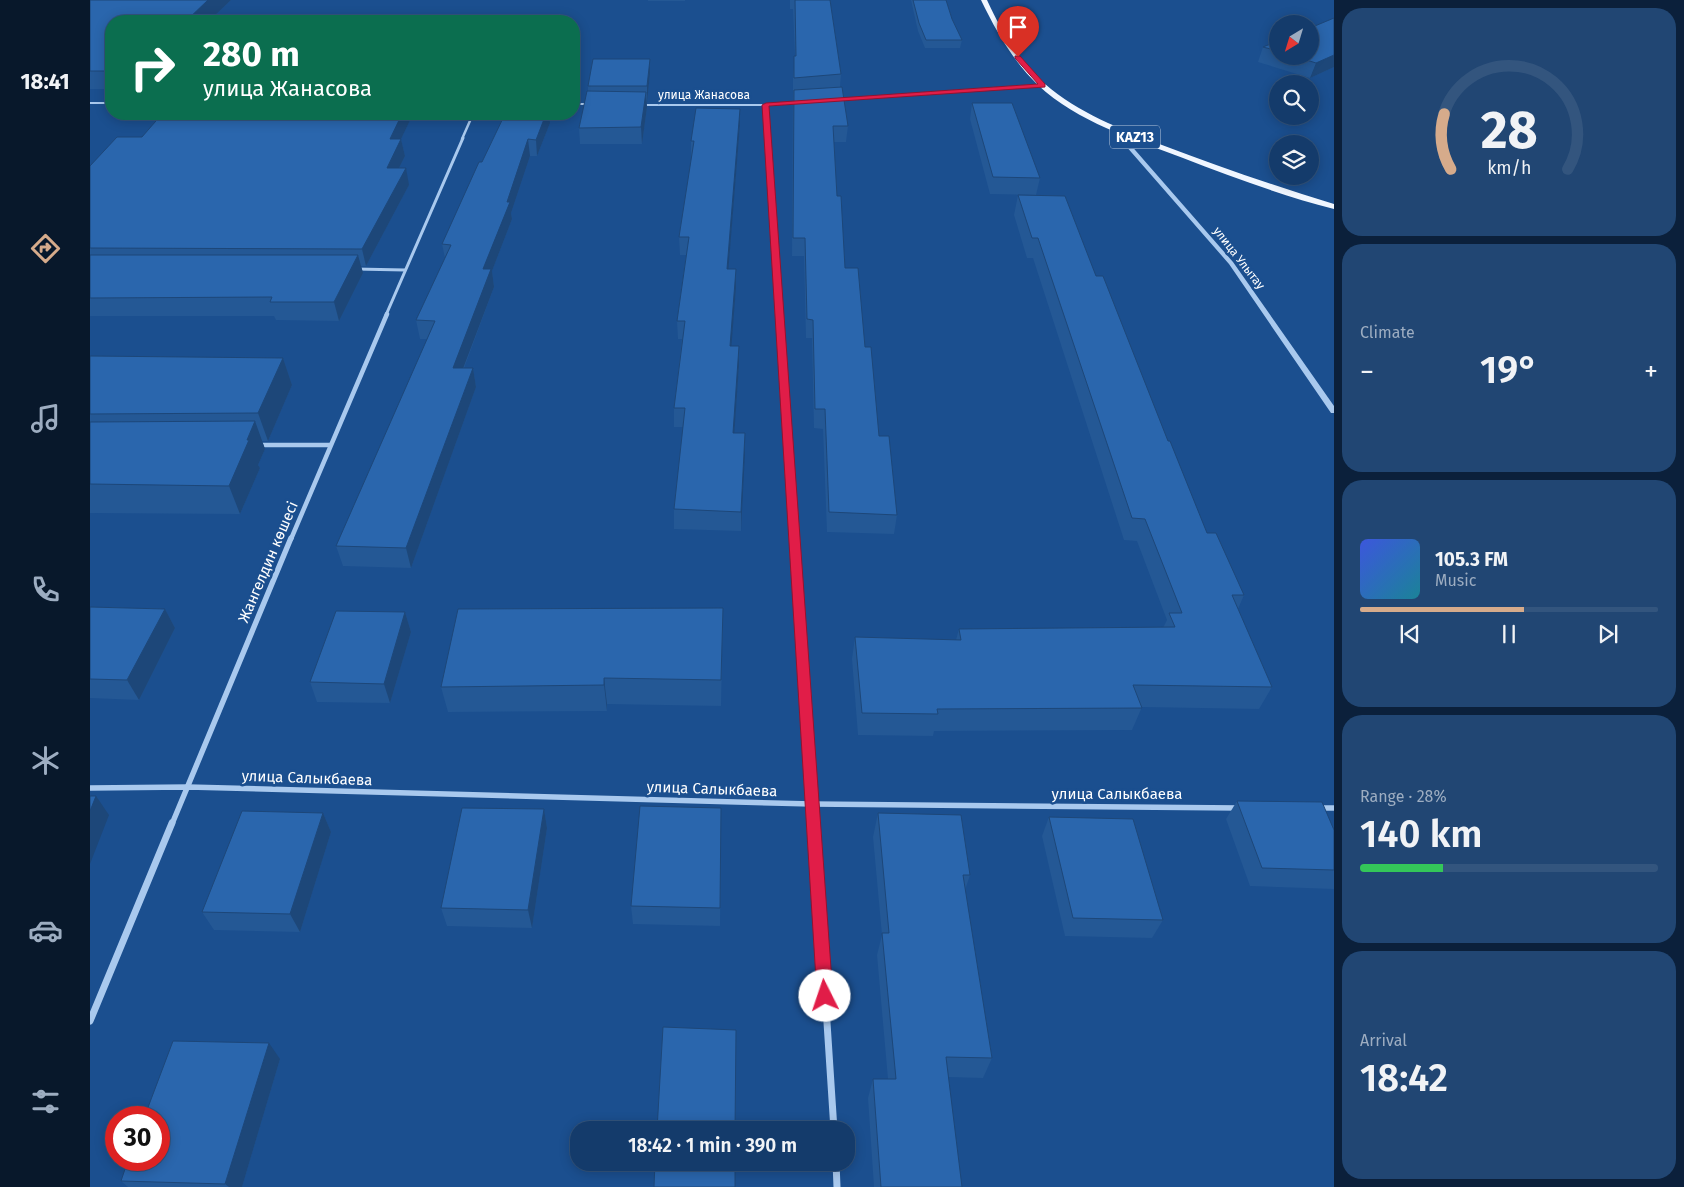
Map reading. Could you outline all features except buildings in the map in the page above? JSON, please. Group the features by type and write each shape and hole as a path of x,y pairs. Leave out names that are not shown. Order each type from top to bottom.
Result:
{"main road":[{"name":"KAZ13","path":"984,0 1000,34 1026,69 1043,85 1070,105 1113,128 1202,164 1334,207"}],"street":[{"path":"824,101 1043,85"},
{"name":"улица Жанасова","path":"631,104 766,105 805,102"},
{"path":"90,103 105,103"},
{"path":"580,104 602,104"},
{"path":"766,105 833,1121"},
{"name":"Жангелдин көшесі","path":"90,1021 330,445 470,120"},
{"name":"улица Улытау","path":"1113,128 1231,263 1334,412"},
{"path":"348,269 405,270"},
{"path":"253,445 330,445"},
{"name":"улица Салыкбаева","path":"90,788 188,787 812,804 1245,808"},
{"path":"1314,808 1334,808"},
{"path":"836,1171 837,1187"}],"route":[{"path":"825,996 766,105 1043,85 1026,69 1018,57"}]}
